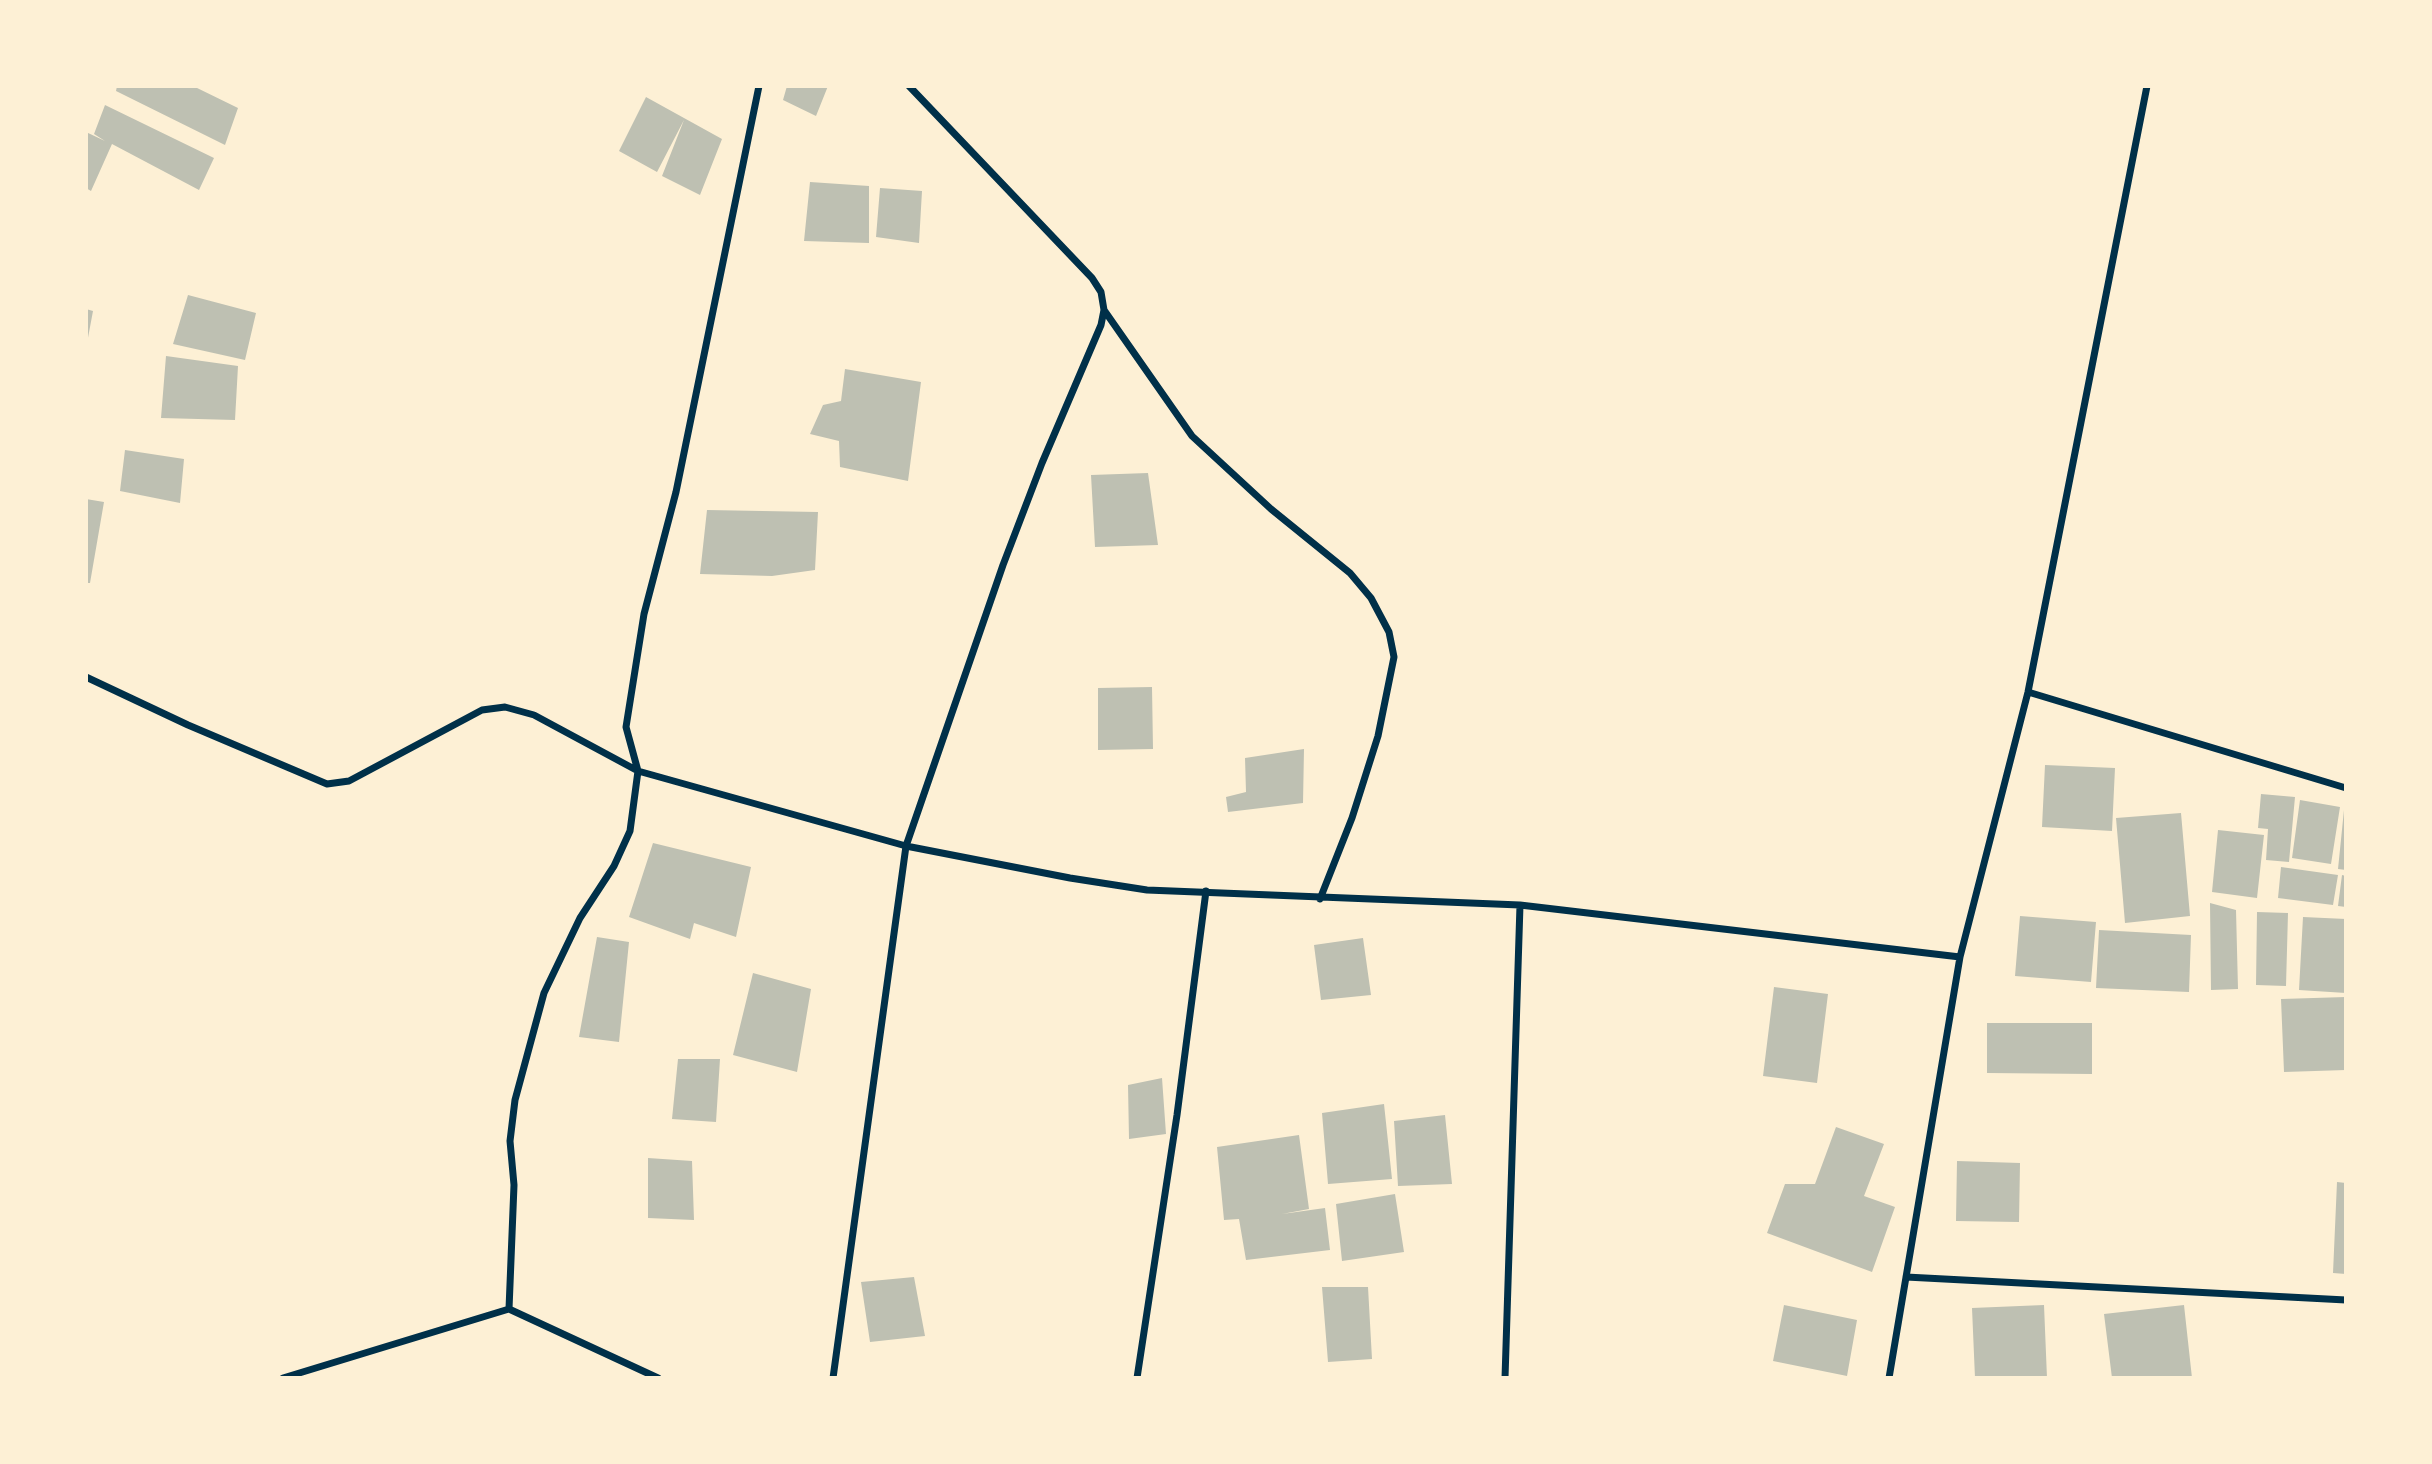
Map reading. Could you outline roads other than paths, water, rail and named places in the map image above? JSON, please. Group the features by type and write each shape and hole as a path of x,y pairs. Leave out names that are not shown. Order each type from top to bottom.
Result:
{"street":[{"path":"509,1310 514,1185 510,1141 514,1100 544,993 580,918 614,866 630,831 638,771 626,727 644,614 676,492 759,86"},
{"path":"833,1378 906,846 1003,565 1042,463 1101,325 1104,310 1101,292 1092,278 909,86"},
{"path":"1889,1378 1960,957 2028,692 2147,86"},
{"path":"1104,310 1192,436 1271,509 1350,573 1371,597 1390,632 1394,657 1378,736 1352,818 1320,899"},
{"path":"86,677 200,731 327,784 349,781 482,710 505,707 534,715 638,771 906,846 1134,888 1320,899 1520,905 1960,957"},
{"path":"2028,692 2346,788"},
{"path":"1136,1378 1177,1115 1206,891"},
{"path":"1505,1378 1520,905"},
{"path":"1906,1277 2346,1300"},
{"path":"283,1378 509,1310 658,1378"}]}
